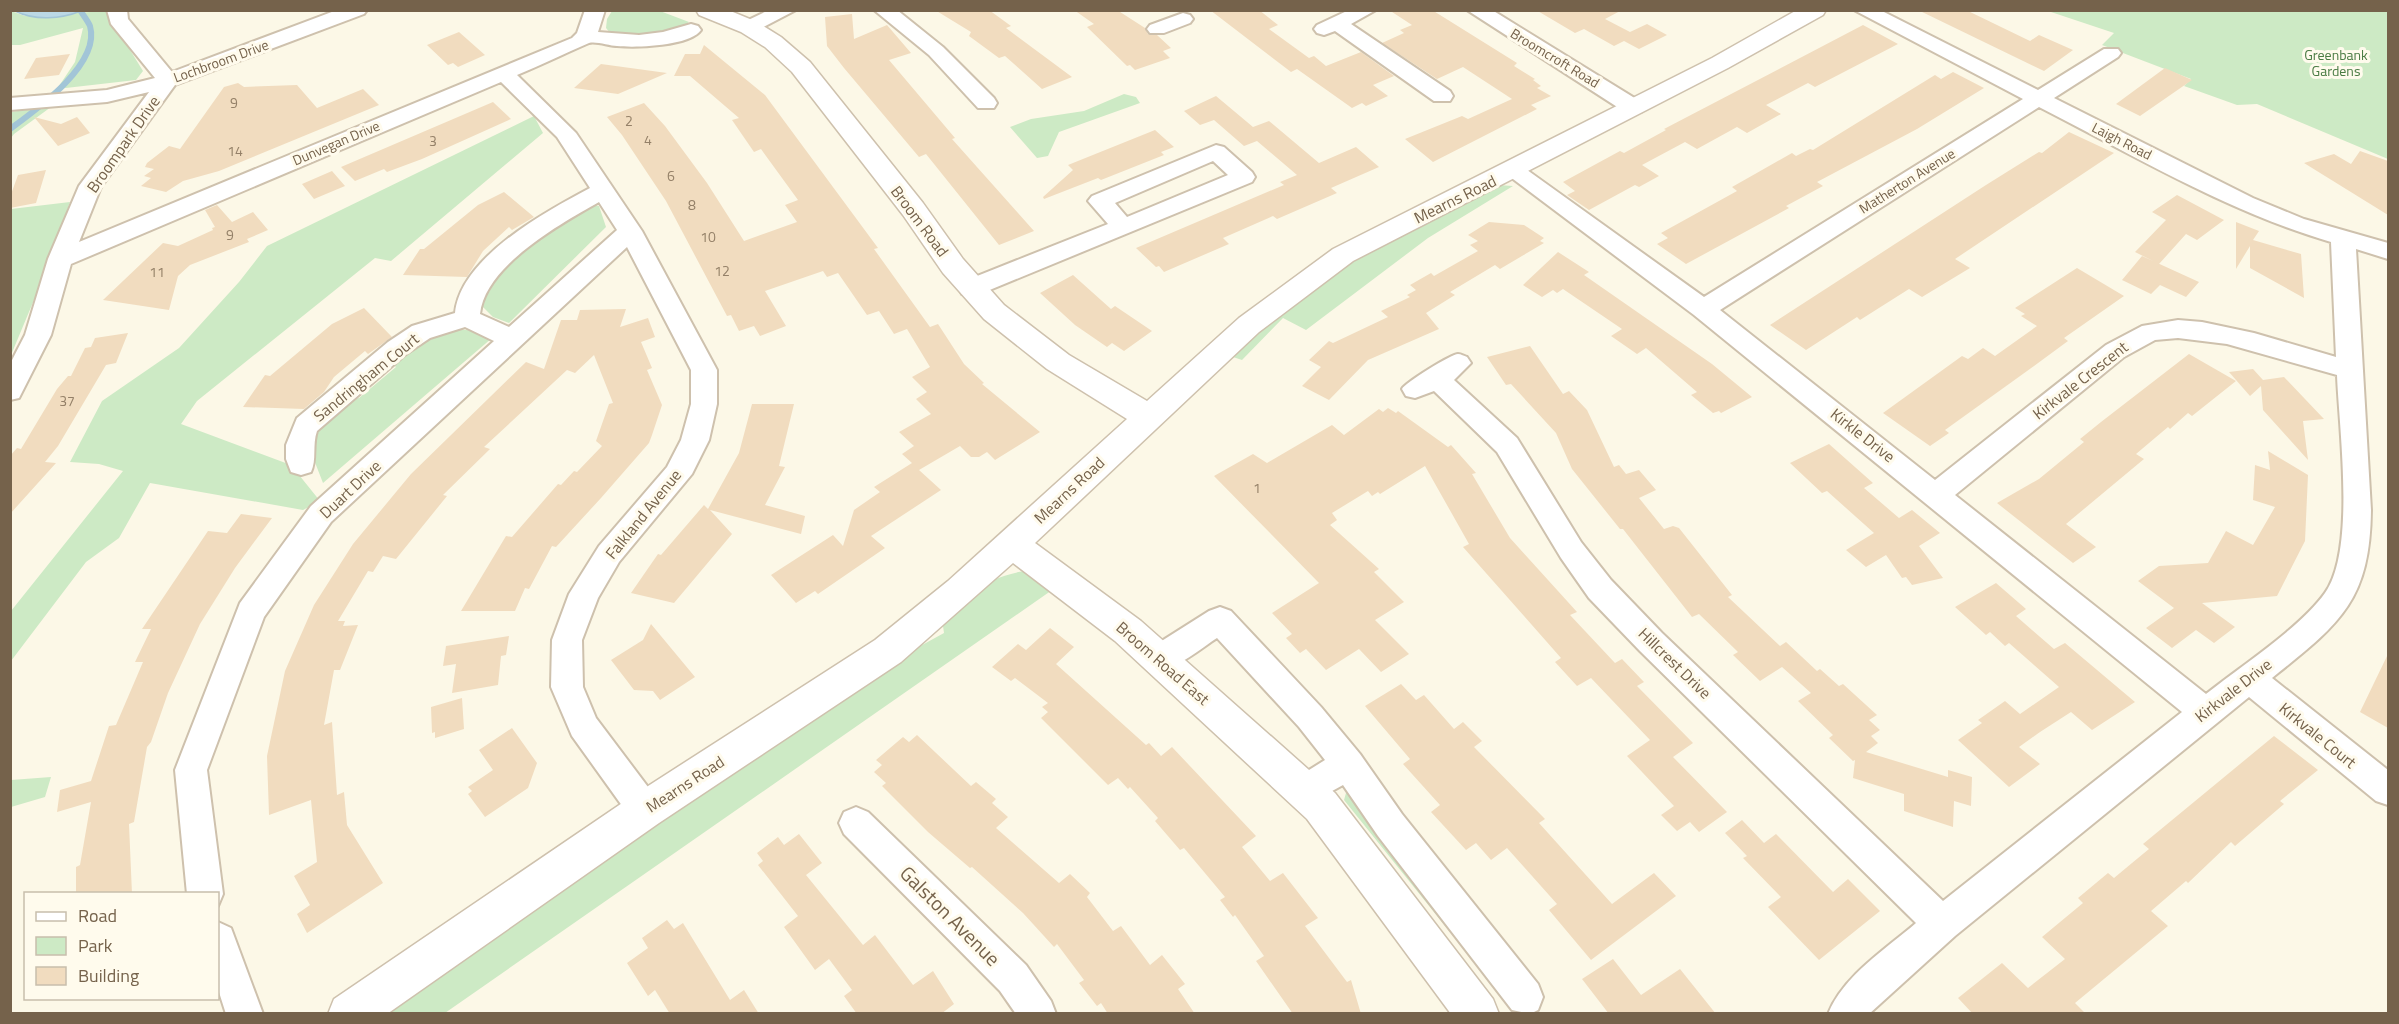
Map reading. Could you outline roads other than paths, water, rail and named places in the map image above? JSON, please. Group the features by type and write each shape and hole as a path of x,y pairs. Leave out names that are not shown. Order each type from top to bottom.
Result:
{"street":[{"name":"Broompark Drive","path":"10,392 38,335 60,259 90,186 168,81 118,20 117,10"},
{"name":"Lochbroom Drive","path":"10,104 107,96 168,81 357,10"},
{"path":"595,10 586,36 639,43 666,39 691,30"},
{"name":"Broom Road","path":"707,10 749,27 773,42 801,67 971,288 994,312 1042,351 1149,417"},
{"path":"749,27 786,10"},
{"path":"884,10 936,51 979,96 994,81"},
{"path":"1366,10 1330,27 1442,96"},
{"name":"Broomcroft Road","path":"1477,10 1633,107"},
{"name":"Mearns Road","path":"349,1014 645,810 888,651 1012,544 1249,325 1310,277 1343,255 1512,170 1815,10"},
{"name":"Laigh Road","path":"1864,10 2245,203 2296,224 2388,251"},
{"name":"Dunvegan Drive","path":"60,259 503,74 586,36"},
{"name":"Matherton Avenue","path":"1703,309 2111,52"},
{"name":"Falkland Avenue","path":"503,74 565,133 630,231 704,370 704,404 695,440 678,474 609,554 584,594 567,640 565,660 567,687 583,726 645,810"},
{"path":"971,288 1167,210 1244,177 1216,152 1100,201 1123,227"},
{"name":"Kirkle Drive","path":"1512,170 1703,309 1937,494 2205,712"},
{"path":"513,339 467,318 469,299 478,280 538,226 603,190"},
{"name":"Duart Drive","path":"205,892 191,770 251,612 321,514 630,231"},
{"name":"Kirkvale Drive","path":"1846,1014 1859,997 1942,924 2330,613 2344,592 2357,549 2351,370 2343,238"},
{"name":"Sandringham Court","path":"301,465 297,450 307,425 421,332 467,318"},
{"name":"Kirkvale Crescent","path":"1937,494 2115,351 2132,340 2156,331 2183,330 2222,335 2351,370"},
{"name":"Hillcrest Drive","path":"1437,377 1507,445 1571,550 1600,589 1651,642 1942,924"},
{"name":"Broom Road East","path":"1012,544 1067,583 1160,658 1321,806 1478,1014"},
{"path":"1160,658 1220,620 1310,717 1348,764 1390,825 1525,997"},
{"name":"Kirkvale Court","path":"2248,678 2388,790"},
{"path":"1305,791 1348,764"},
{"name":"Galston Avenue","path":"856,823 1012,978 1038,1014"},
{"path":"219,943 245,1014"}],"water":[{"path":"15,11 81,11 65,16 39,18"}],"waterway":[{"path":"10,129 64,85 86,55 91,41 90,26 80,10"}],"park label":[{"name":"Greenbank Gardens","path":"2336,64"}]}
